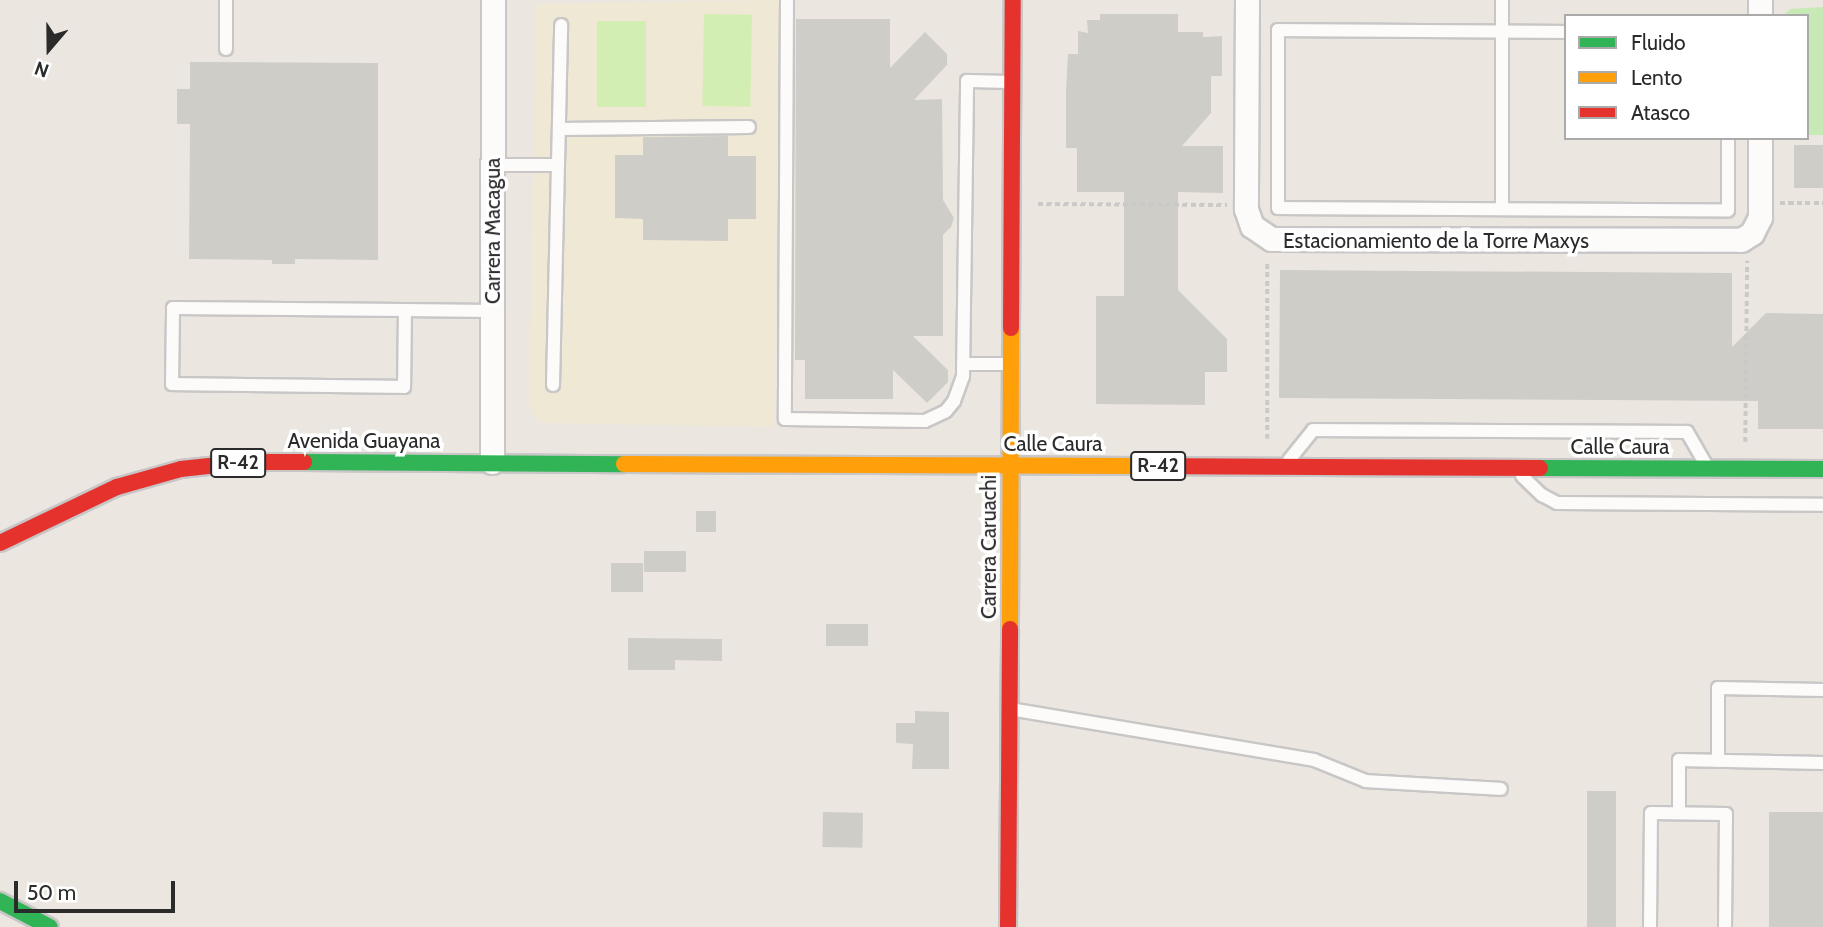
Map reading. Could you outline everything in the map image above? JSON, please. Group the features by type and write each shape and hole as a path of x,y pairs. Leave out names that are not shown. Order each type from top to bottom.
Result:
{"main road":[{"name":"Carrera Caruachi","path":"1008,927 1013,0"},
{"name":"Avenida Guayana","path":"0,543 117,487 181,469 285,461 492,463"},
{"name":"Calle Caura","path":"492,463 1823,469"},
{"path":"0,901 50,927"}],"street":[{"name":"Carrera Macagua","path":"492,463 493,0"},
{"path":"1246,205 1247,0"},
{"path":"1747,237 1758,222 1760,140"},
{"name":"Estacionamiento de la Torre Maxys","path":"1246,205 1252,226 1271,239 1726,242 1747,237"},
{"path":"0,552 27,530"},
{"path":"0,884 57,927"}],"lane":[{"path":"226,0 226,49"},
{"path":"787,0 785,419 914,422 935,418 946,411 959,393 963,364 967,81 1012,82"},
{"path":"1502,0 1502,209"},
{"path":"554,385 561,25"},
{"path":"1564,32 1278,30 1278,208 1728,210 1728,140"},
{"path":"559,129 749,127"},
{"path":"493,165 558,165"},
{"path":"405,310 404,387 173,384 173,308 405,310 492,312"},
{"path":"963,364 1011,364"},
{"path":"1285,466 1313,430 1687,432 1708,468"},
{"path":"1513,467 1542,495 1557,503 1823,505"},
{"path":"1718,761 1718,688 1823,690"},
{"path":"1009,708 1314,760 1366,781 1501,789"},
{"path":"1678,813 1679,761 1823,763"},
{"path":"1650,927 1651,813 1726,814 1725,927"}],"path":[{"path":"1760,203 1823,203"},
{"path":"1012,204 1246,205"},
{"path":"1745,468 1747,237"},
{"path":"1267,466 1267,246 1271,239"}],"shaded area":[{"path":"779,0 774,427 544,423 537,420 529,406 536,4"}],"green space":[{"path":"1823,7 1823,135 1809,135 1809,14 1785,14 1790,9"},
{"path":"704,14 752,15 750,107 702,106"},
{"path":"597,21 646,21 646,107 597,107"}],"building":[{"path":"1100,14 1178,14 1178,32 1203,32 1203,37 1222,36 1222,76 1211,76 1211,113 1182,146 1223,146 1223,193 1178,192 1178,290 1227,339 1227,372 1205,372 1205,405 1096,404 1096,296 1124,296 1124,192 1077,192 1077,148 1066,148 1066,90 1068,54 1078,54 1078,31 1088,33 1087,20 1100,20"},
{"path":"796,19 890,19 890,68 925,32 947,54 947,65 914,100 942,99 943,200 954,218 951,227 943,235 943,336 913,336 948,370 948,382 927,403 893,370 893,399 805,399 805,360 795,360"},
{"path":"190,62 378,63 378,260 295,259 295,264 272,264 272,260 189,259 190,124 177,124 177,89 190,89"},
{"path":"728,136 728,156 756,156 756,219 728,219 728,241 643,240 643,219 615,218 615,155 643,155 643,137"},
{"path":"1794,145 1823,145 1823,188 1794,188"},
{"path":"1280,270 1732,273 1732,347 1766,313 1823,314 1823,429 1758,429 1758,401 1279,398"},
{"path":"696,511 716,511 716,532 696,532"},
{"path":"644,551 686,551 686,572 644,572"},
{"path":"611,563 643,563 643,592 611,592"},
{"path":"826,624 868,624 868,646 826,646"},
{"path":"628,638 722,639 722,661 675,660 675,670 628,670"},
{"path":"915,711 949,712 949,769 912,769 913,744 896,743 896,723 915,723"},
{"path":"1587,791 1616,791 1616,927 1587,927"},
{"path":"823,812 863,813 862,848 822,847"},
{"path":"1769,812 1823,812 1823,927 1769,927"}],"traffic: fast":[{"path":"304,462 624,464"},
{"path":"1540,468 1823,469"},
{"path":"0,901 50,927"}],"traffic: slow":[{"path":"1010,629 1011,328"},
{"path":"624,464 1139,466"}],"traffic: jam":[{"path":"1011,328 1013,0"},
{"path":"0,543 117,487 181,469 244,462 304,462"},
{"path":"1139,466 1540,468"},
{"path":"1008,927 1010,629"}]}
